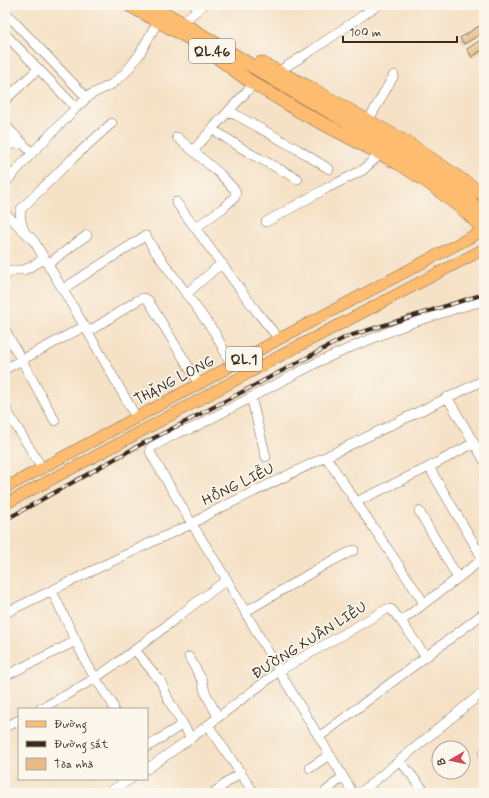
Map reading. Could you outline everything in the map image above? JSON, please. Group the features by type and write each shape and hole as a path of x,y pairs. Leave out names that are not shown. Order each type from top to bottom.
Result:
{"highway":[{"name":"QL.46","path":"129,5 161,12 208,44 296,93 366,126 463,195 484,214"},
{"name":"QL.46","path":"149,5 182,23 208,44"},
{"path":"208,44 279,71 366,126 409,144 484,195"},
{"path":"208,44 253,83 301,112 400,164 429,183 464,210 484,230"}],"main road":[{"name":"THĂNG LONG","path":"5,488 199,384 279,339 484,230"},
{"name":"THĂNG LONG","path":"5,504 267,362 484,249"},
{"path":"199,384 206,396"}],"street":[{"path":"182,23 203,5"},
{"path":"279,71 310,52 378,5"},
{"path":"5,12 87,98"},
{"path":"5,183 32,153 90,95 112,84 126,72 139,55 161,12"},
{"path":"5,34 76,108"},
{"path":"5,100 38,69"},
{"path":"366,126 394,75"},
{"path":"193,151 253,83"},
{"path":"229,111 329,168"},
{"path":"26,233 21,224 21,209 72,159 112,123"},
{"path":"212,129 251,154 298,179"},
{"path":"11,132 32,153"},
{"path":"5,139 11,132"},
{"path":"5,146 11,132"},
{"path":"178,137 220,174 236,192 234,197 223,208 195,228"},
{"path":"266,222 363,170 380,154"},
{"path":"176,202 257,312 279,339"},
{"path":"7,218 34,241 87,329 136,417"},
{"path":"5,275 16,270 24,270 46,261 87,235"},
{"path":"63,289 146,236 186,294 215,332 232,366"},
{"path":"186,294 222,263"},
{"path":"5,369 87,329 138,300 146,298 199,384"},
{"path":"353,793 279,671 227,580 192,524 152,456 150,449 177,433 193,428 318,362 408,324 484,301"},
{"path":"5,330 55,421"},
{"name":"HỒNG LIỄU","path":"5,613 192,524 210,513 484,380"},
{"path":"251,397 266,457"},
{"path":"447,397 484,460"},
{"path":"5,408 42,468"},
{"path":"356,502 429,467 474,443"},
{"path":"326,457 424,603"},
{"path":"426,656 401,621 483,558 429,467"},
{"path":"419,511 458,578"},
{"path":"245,612 326,564 354,550"},
{"path":"46,708 95,678 135,650 227,580"},
{"path":"52,591 95,678 112,703 114,708"},
{"name":"ĐƯỜNG XUÂN LIỄU","path":"148,768 191,738 279,671 387,609 392,610 401,621"},
{"path":"319,738 484,613"},
{"path":"5,676 76,641"},
{"path":"135,650 161,682 169,701 191,738"},
{"path":"188,657 202,680 205,692 218,717"},
{"path":"360,793 484,691"},
{"path":"5,727 18,720"},
{"path":"148,746 183,724"},
{"path":"208,725 254,793"},
{"path":"310,768 329,755"},
{"path":"400,761 426,793"},
{"path":"213,793 240,772"},
{"path":"324,793 342,777"},
{"path":"107,793 129,780"}],"building":[{"path":"484,23 484,32 464,44 460,38"},
{"path":"484,38 484,54 482,50 472,57 467,49"}],"railway":[{"path":"5,520 138,446 346,337 484,294"}]}
